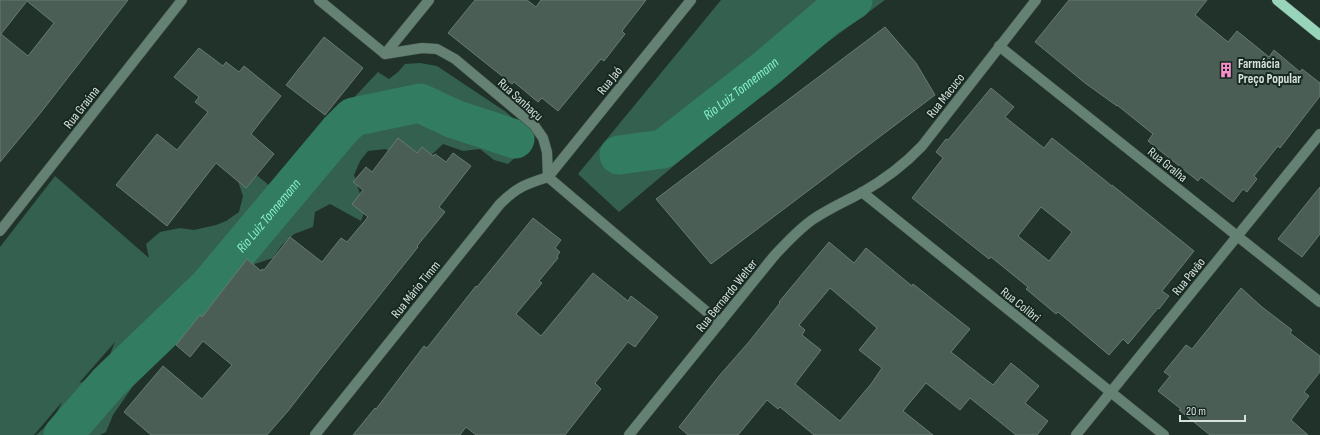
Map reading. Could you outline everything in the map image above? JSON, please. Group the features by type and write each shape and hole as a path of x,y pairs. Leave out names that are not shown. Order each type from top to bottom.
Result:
{"main road":[{"path":"1277,0 1320,35"}],"street":[{"name":"Rua Graúna","path":"0,231 182,0"},
{"path":"319,0 385,54 429,0"},
{"name":"Rua Jaó","path":"548,176 690,0"},
{"name":"Rua Macuco","path":"862,192 906,162 922,146 1036,0"},
{"name":"Rua Gralha","path":"1000,46 1320,302"},
{"name":"Rua Sanhaçu","path":"385,54 422,48 437,49 455,59 534,125 543,138 547,152 548,176"},
{"name":"Rua Pavão","path":"1076,435 1320,134"},
{"path":"548,176 720,323"},
{"name":"Rua Mário Timm","path":"315,435 500,204 512,192 528,183 548,176"},
{"name":"Rua Bernardo Welter","path":"629,435 774,256 811,220 832,207 862,192"},
{"name":"Rua Colibri","path":"862,192 1164,435"}],"green space":[{"path":"721,0 885,0 776,80 619,212 578,174"},
{"path":"420,63 437,66 506,112 525,129 527,138 499,124 468,121 454,112 440,99 406,95 382,106 357,108 338,118 318,159 332,149 339,136 351,124 394,116 406,109 426,114 475,136 500,140 523,147 518,155 508,164 494,160 480,149 463,151 443,144 423,163 406,166 386,149 368,151 360,161 354,175 365,210 361,221 330,204 315,212 313,227 294,234 281,246 273,258 249,266 180,342 162,346 143,367 131,389 113,415 106,432 100,435 69,435 129,365 92,392 55,435 36,435 51,420 62,402 34,435 0,435 0,247 55,176 149,258 146,244 160,232 180,228 194,230 216,225 226,221 239,212 243,196 235,172 248,168 270,186 291,166 324,119 334,116 348,104 378,72 389,79 405,64","holes":["316,162 302,178 294,192 217,280 193,304 238,242 264,214 289,182 300,172","115,342 109,357 84,381 79,383"]}],"building":[{"path":"0,0 128,0 42,111 0,162","holes":["27,1 54,23 28,56 1,34"]},
{"path":"475,0 527,0 536,7 541,0 646,0 622,31 625,34 604,61 601,59 558,111 542,98 538,102 514,82 512,84 448,33"},
{"path":"1069,0 1207,0 1195,15 1228,42 1237,31 1269,57 1274,50 1300,72 1302,69 1320,83 1320,96 1280,148 1278,146 1254,176 1257,179 1247,192 1243,189 1233,202 1201,177 1198,181 1148,141 1153,134 1117,105 1085,83 1035,42"},
{"path":"885,27 916,63 935,95 711,264 656,199"},
{"path":"324,37 363,68 325,115 286,85"},
{"path":"199,48 223,66 226,62 239,72 244,66 281,96 251,134 274,154 246,188 216,163 167,226 116,185 157,134 177,150 208,112 195,102 199,97 174,77"},
{"path":"991,88 1014,107 1005,117 1044,148 1052,138 1194,251 1162,291 1169,296 1128,344 1123,339 1109,355 1058,312 1056,314 1026,289 1028,287 991,257 989,259 912,198 943,158 936,152 946,139 948,140","holes":["1041,207 1072,232 1049,261 1018,236"]},
{"path":"398,138 417,153 422,147 433,156 435,154 446,162 453,153 471,166 439,207 445,212 288,411 267,435 151,435 124,412 163,366 202,399 232,365 203,341 190,357 176,345 200,315 202,317 247,259 261,271 262,269 264,270 290,237 322,262 341,238 347,242 368,217 352,204 363,190 353,182 366,167 372,172"},
{"path":"1320,187 1320,234 1302,257 1278,239"},
{"path":"533,218 561,240 555,248 560,252 557,256 558,258 539,281 542,283 516,314 541,336 593,273 628,301 631,296 658,317 635,347 628,342 595,383 601,389 565,435 476,435 466,427 460,435 353,435 375,408 376,409 424,346 427,348 476,286 477,287"},
{"path":"829,242 854,263 866,248 912,286 913,284 970,329 951,352 993,385 1011,363 1039,386 1025,403 1048,421 1037,435 1016,435 970,398 960,410 926,383 903,411 933,435 814,435 780,407 778,409 767,400 738,435 688,435 679,427 780,303 779,302","holes":["830,288 877,328 859,350 882,368 871,384 840,421 795,384 821,350 802,335 805,330 799,325"]},
{"path":"1241,288 1262,307 1292,330 1290,333 1320,356 1320,372 1304,392 1309,396 1291,420 1308,435 1210,435 1158,391 1170,376 1164,372 1186,345 1192,349"}],"waterway":[{"name":"Rio Luiz Tonnemann","path":"619,155 663,149 768,67 828,16 853,0"},
{"name":"Rio Luiz Tonnemann","path":"63,435 108,383 209,286 339,131 353,117 420,103 454,119 515,139"}],"place":[{"name":"Farmácia Preço Popular","path":"1226,70"}]}
